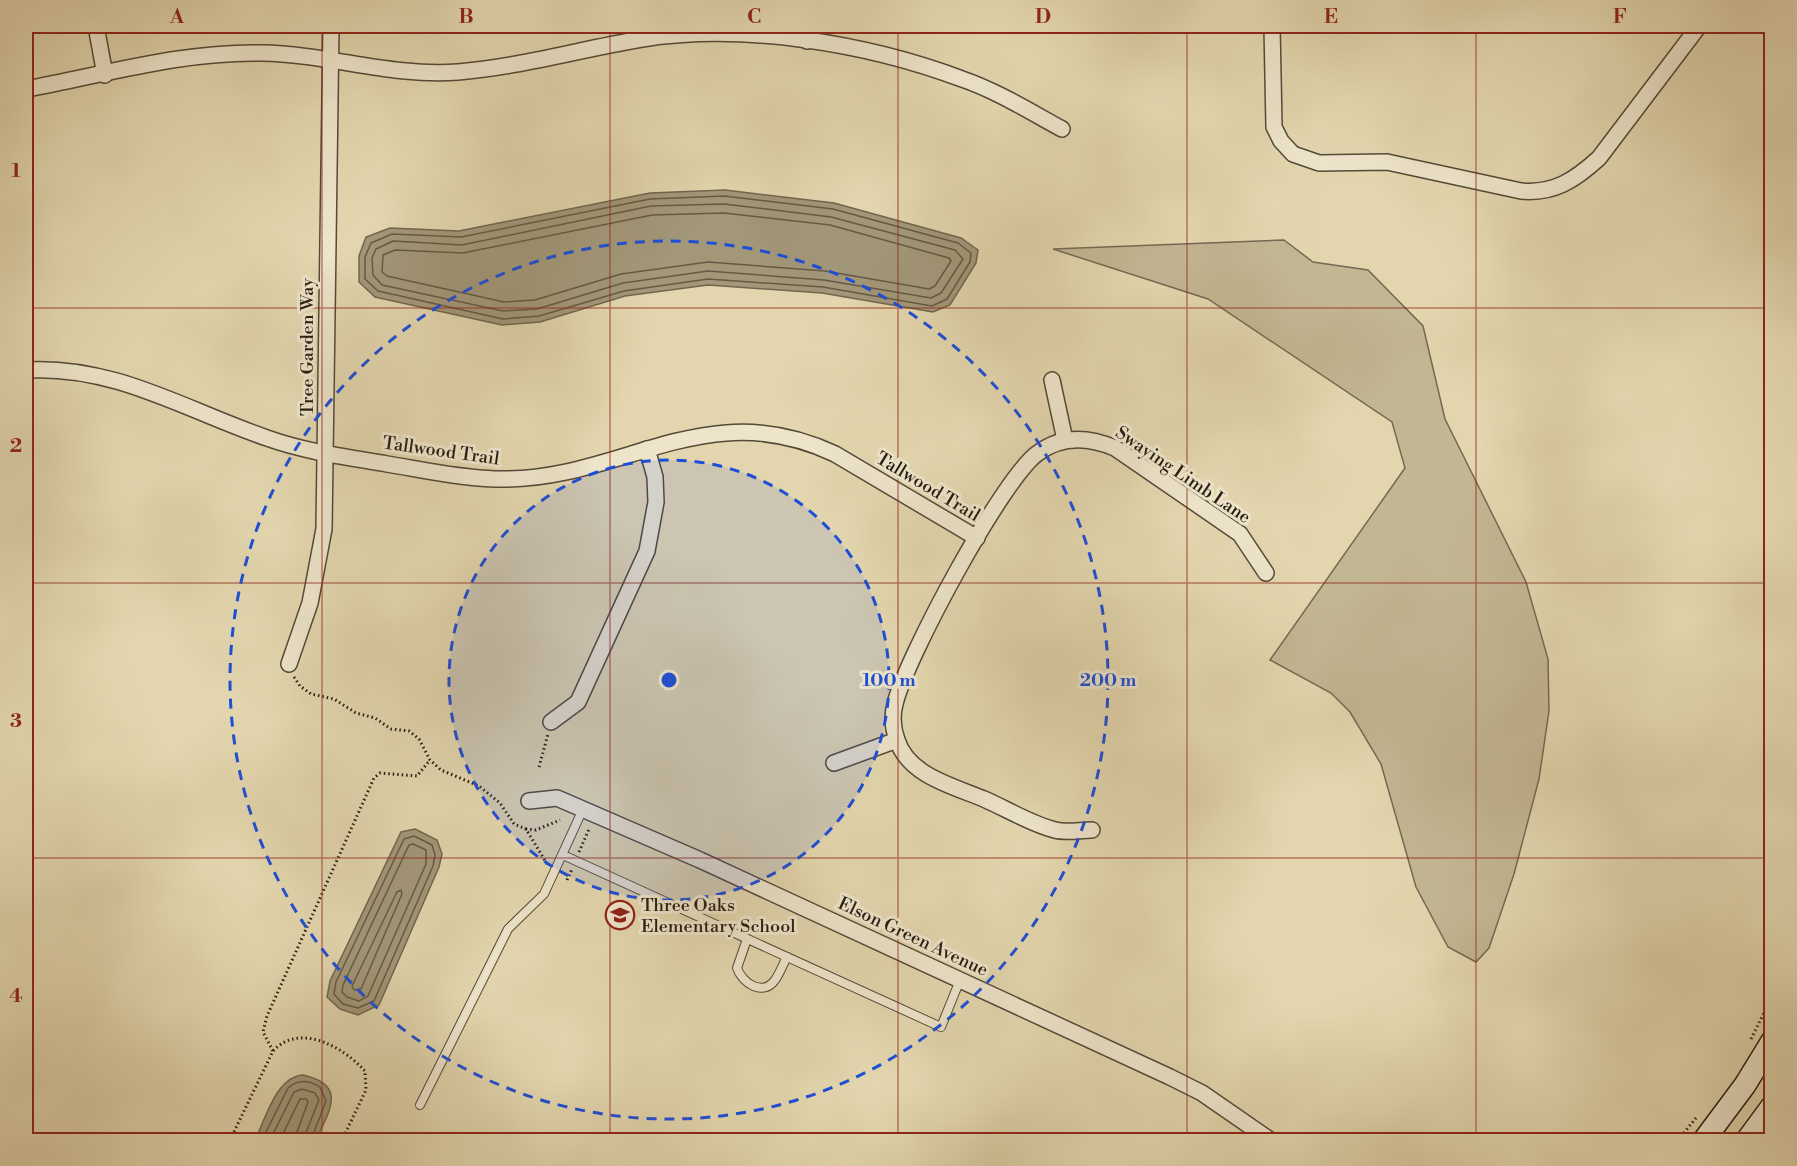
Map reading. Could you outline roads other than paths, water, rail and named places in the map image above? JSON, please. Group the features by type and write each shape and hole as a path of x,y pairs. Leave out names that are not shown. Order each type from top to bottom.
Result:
{"main road":[{"path":"1704,1140 1745,1085 1772,1041"},
{"path":"1745,1085 1771,1109 1747,1140"}],"street":[{"path":"96,26 105,75"},
{"name":"Tree Garden Way","path":"290,664 310,603 324,530 331,26"},
{"path":"1272,26 1274,128 1281,141 1293,154 1319,163 1387,162 1539,193 1560,187 1581,175 1599,158 1699,26"},
{"path":"26,89 193,57 229,53 265,53 388,70 458,72 682,34 808,33 859,51 962,79 1000,95 1062,129"},
{"name":"Tallwood Trail","path":"26,370 74,370 108,376 251,433 326,453 463,477 497,479 563,473 692,436 723,431 750,431 796,438 835,454 977,538"},
{"path":"1052,380 1065,440 1049,446 1028,462 1003,494 934,613 898,692 893,719 897,740 905,756 924,773 1056,831 1092,830"},
{"name":"Swaying Limb Lane","path":"1065,440 1085,439 1115,448 1240,534 1266,573"},
{"path":"551,722 578,702 647,551 656,502 655,477 647,449"},
{"path":"834,763 897,740"},
{"name":"Elson Green Avenue","path":"529,801 557,798 700,860 1202,1093 1270,1140"}],"lane":[{"path":"420,1105 508,929 544,894 583,809"},
{"path":"563,855 940,1028 960,980"},
{"path":"747,939 737,968 743,982 749,985 764,987 770,985 787,957"}],"water":[{"path":"725,190 834,203 961,238 978,250 976,263 950,305 933,312 822,293 708,285 625,296 540,322 502,325 375,297 359,282 359,256 366,237 390,228 459,231 650,193"},
{"path":"415,829 437,840 442,854 439,867 379,1005 358,1015 340,1009 327,997 330,981 401,832"},
{"path":"303,1075 317,1079 326,1085 330,1092 329,1109 316,1140 255,1140 279,1091 294,1077"}],"place":[{"name":"Three Oaks Elementary School","path":"620,915"}]}
